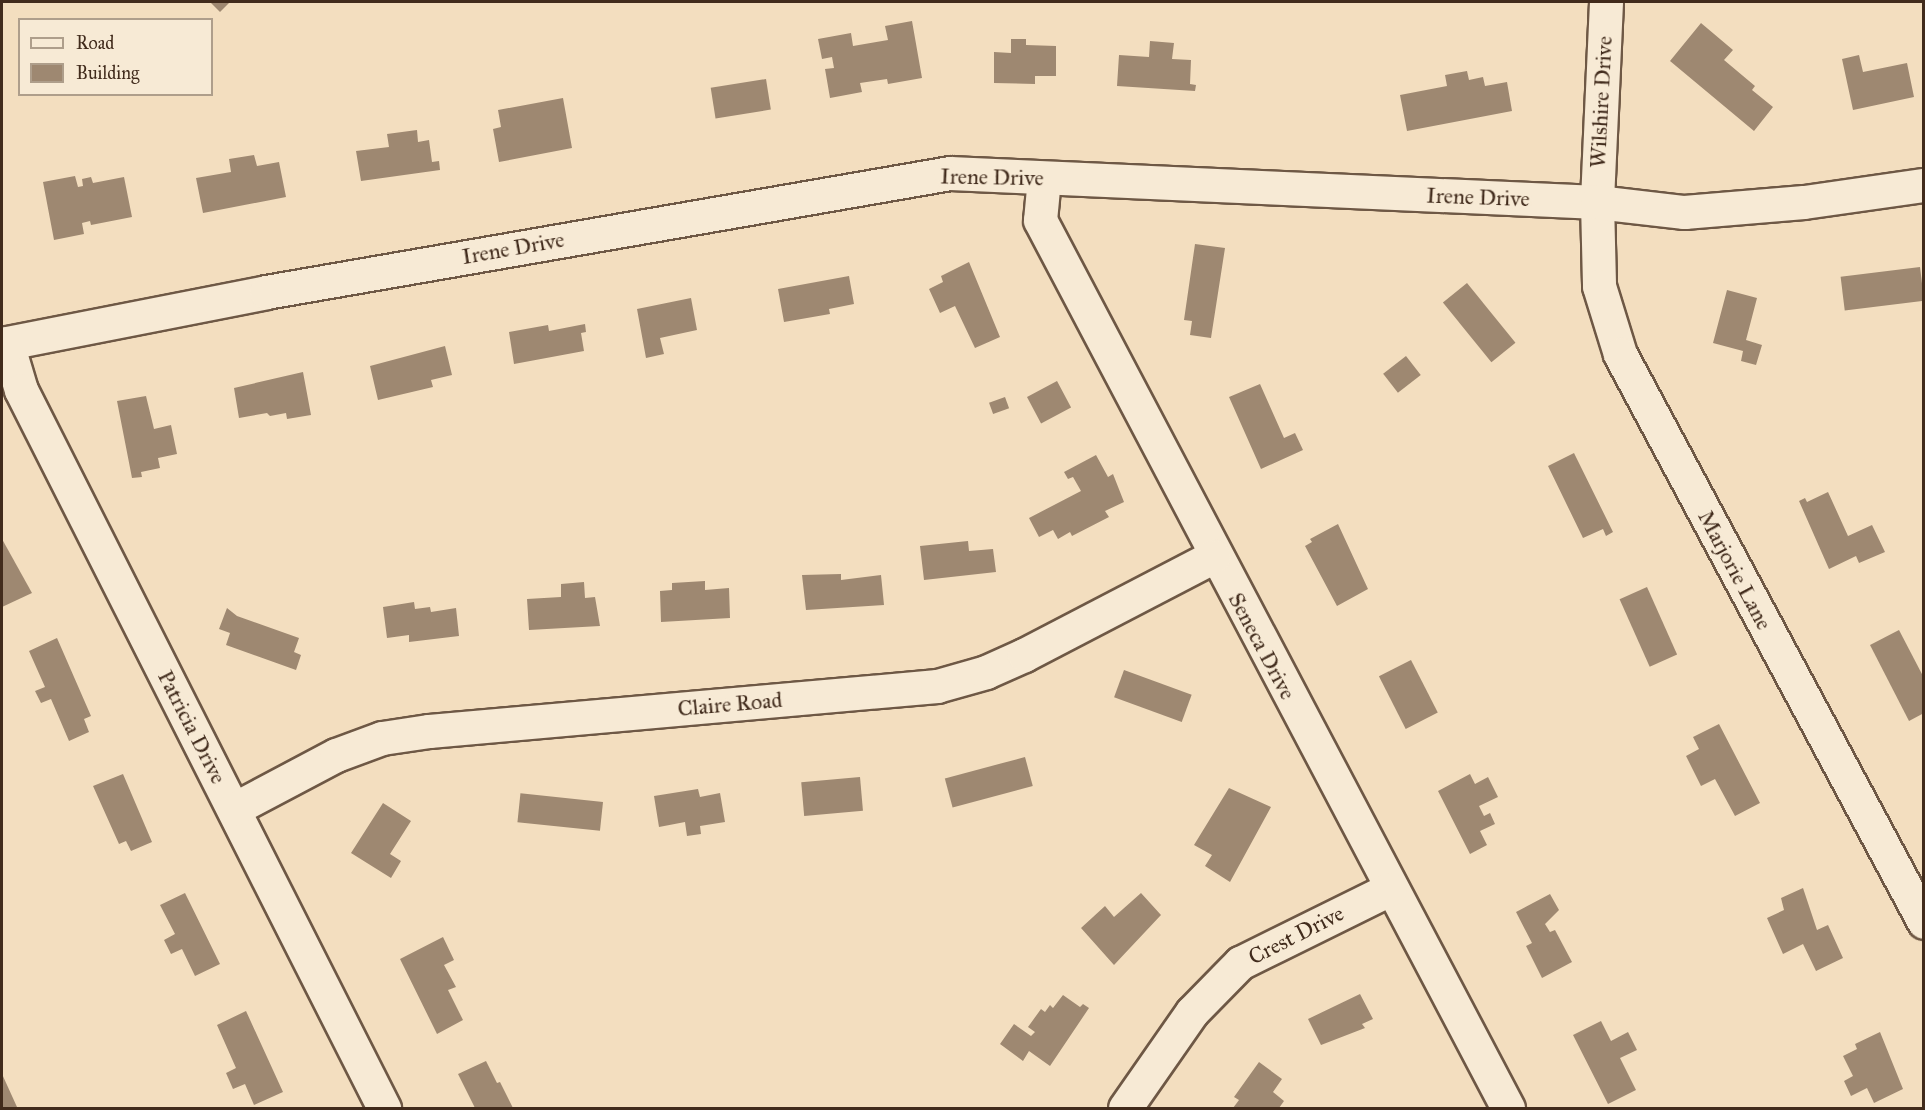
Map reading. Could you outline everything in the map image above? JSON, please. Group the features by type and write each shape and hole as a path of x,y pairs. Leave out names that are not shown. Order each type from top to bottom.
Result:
{"street":[{"name":"Wilshire Drive","path":"1597,202 1606,2"},
{"name":"Irene Drive","path":"4,344 266,292 940,174 1597,202 1684,212 1804,202 1923,185"},
{"name":"Seneca Drive","path":"1044,178 1040,220 1214,556 1508,1108"},
{"name":"Marjorie Lane","path":"1597,202 1599,286 1620,354 1923,922"},
{"name":"Patricia Drive","path":"4,344 21,390 384,1108"},
{"name":"Claire Road","path":"234,809 336,755 382,738 947,683 986,672 1024,655 1214,556"},
{"name":"Crest Drive","path":"1125,1108 1192,1012 1240,963 1390,889"}],"building":[{"path":"210,2 230,2 220,12"},
{"path":"912,21 922,78 888,84 887,79 860,83 862,92 830,98 825,69 834,68 832,57 822,59 818,39 851,33 853,46 888,40 885,26"},
{"path":"1701,23 1733,50 1724,60 1755,86 1752,90 1773,107 1754,131 1670,61"},
{"path":"1011,39 1026,39 1026,45 1056,46 1056,76 1035,76 1035,84 994,83 994,52 1011,53"},
{"path":"1150,41 1174,43 1172,59 1191,60 1190,84 1196,85 1195,91 1117,86 1119,55 1149,57"},
{"path":"1859,55 1863,72 1907,63 1914,97 1853,110 1842,59"},
{"path":"1467,71 1469,80 1483,77 1485,86 1507,82 1512,111 1407,131 1400,95 1447,86 1445,75"},
{"path":"766,79 771,110 716,118 711,88"},
{"path":"563,98 572,148 499,162 493,129 501,127 498,110"},
{"path":"417,130 418,142 429,140 432,162 439,161 440,170 361,181 356,151 389,147 387,134"},
{"path":"254,155 257,166 279,162 286,197 203,213 196,178 231,172 229,159"},
{"path":"75,176 78,187 83,186 82,179 91,177 93,183 124,177 132,217 91,225 90,221 82,223 84,234 54,240 43,182"},
{"path":"1195,244 1225,248 1211,338 1190,335 1192,321 1184,320"},
{"path":"969,262 1000,337 975,348 955,306 940,313 929,289 943,282 941,276"},
{"path":"1920,267 1924,301 1845,310 1841,277"},
{"path":"849,276 854,304 829,309 830,314 784,322 778,289"},
{"path":"1467,283 1515,343 1491,362 1443,303"},
{"path":"1727,290 1757,298 1746,340 1762,345 1756,365 1741,361 1743,351 1713,343"},
{"path":"691,298 697,330 660,338 664,354 646,358 637,309"},
{"path":"585,324 586,332 581,333 584,351 514,364 509,332 548,325 549,331"},
{"path":"445,346 452,375 431,380 433,387 378,400 370,366"},
{"path":"1406,356 1421,375 1398,393 1383,374"},
{"path":"303,372 311,415 287,419 286,413 270,416 267,413 239,418 234,388"},
{"path":"1057,381 1071,407 1041,423 1027,397"},
{"path":"1260,384 1284,438 1295,433 1303,450 1261,469 1229,397"},
{"path":"146,396 154,429 171,425 177,454 158,458 160,468 141,472 142,477 132,478 117,401"},
{"path":"1005,397 1009,408 993,414 989,403"},
{"path":"1574,453 1613,532 1606,536 1603,529 1583,538 1548,466"},
{"path":"1096,455 1108,477 1113,474 1124,502 1105,511 1109,517 1072,536 1070,532 1058,539 1053,530 1039,537 1029,518 1081,491 1073,477 1068,479 1064,472"},
{"path":"1828,492 1848,536 1872,525 1885,552 1859,563 1856,556 1829,569 1799,501 1805,498 1807,502"},
{"path":"1338,524 1368,589 1337,606 1305,546 1312,542 1310,539"},
{"path":"2,539 32,593 2,607"},
{"path":"968,541 969,551 993,549 996,572 924,580 920,546"},
{"path":"841,574 841,580 881,575 884,605 806,610 802,575"},
{"path":"705,581 705,590 729,588 730,618 661,622 660,591 672,590 672,583"},
{"path":"584,582 585,598 595,597 600,626 529,630 527,599 561,597 561,584"},
{"path":"1647,587 1677,655 1650,667 1620,599"},
{"path":"414,602 415,609 430,607 431,612 456,608 459,636 409,642 409,635 387,638 383,607"},
{"path":"227,608 237,616 299,638 294,652 301,655 296,670 226,645 230,633 219,629"},
{"path":"1899,630 1924,678 1924,713 1909,721 1870,645"},
{"path":"57,638 91,716 84,719 89,732 69,741 51,699 41,703 35,691 45,687 29,651"},
{"path":"1411,660 1438,713 1406,729 1379,676"},
{"path":"1124,670 1192,695 1182,722 1114,697"},
{"path":"1719,724 1760,803 1735,816 1715,779 1701,786 1686,756 1699,749 1693,737"},
{"path":"1025,757 1033,786 953,807 945,778"},
{"path":"123,774 152,842 131,851 126,841 119,844 93,786"},
{"path":"1470,774 1475,784 1488,777 1498,797 1479,806 1484,816 1490,813 1495,824 1480,831 1487,845 1470,854 1438,791"},
{"path":"860,777 863,811 804,816 801,782"},
{"path":"1229,788 1271,807 1230,882 1205,866 1212,855 1194,845"},
{"path":"698,789 700,797 720,793 725,822 700,826 701,834 687,836 685,822 659,827 654,796"},
{"path":"520,793 603,802 600,831 517,822"},
{"path":"383,803 411,821 390,854 401,861 391,878 351,853"},
{"path":"1803,888 1817,930 1828,925 1843,958 1816,971 1803,944 1783,954 1767,918 1784,910 1781,898"},
{"path":"185,893 220,964 195,976 182,949 171,954 164,940 175,934 160,905"},
{"path":"1141,893 1161,915 1114,965 1081,928 1105,906 1114,917"},
{"path":"1550,894 1559,910 1545,924 1550,932 1555,930 1572,962 1542,978 1526,946 1532,943 1516,912"},
{"path":"443,937 454,960 444,965 456,987 448,990 463,1020 437,1034 400,959"},
{"path":"1360,994 1373,1019 1362,1024 1365,1028 1321,1045 1308,1019"},
{"path":"1063,995 1080,1007 1083,1004 1089,1008 1050,1066 1029,1051 1023,1061 1000,1044 1014,1024 1031,1036 1035,1032 1028,1027 1041,1009 1045,1012 1050,1005 1053,1008"},
{"path":"246,1011 283,1092 254,1105 245,1084 233,1089 226,1073 236,1068 217,1025"},
{"path":"1601,1021 1611,1041 1628,1032 1637,1050 1620,1058 1636,1090 1608,1104 1573,1035"},
{"path":"1880,1032 1903,1089 1874,1103 1867,1088 1851,1096 1844,1081 1853,1076 1843,1056 1857,1049 1855,1044"},
{"path":"486,1061 513,1108 475,1108 458,1074"},
{"path":"1259,1062 1282,1079 1273,1092 1284,1101 1279,1108 1233,1108 1239,1100 1234,1097"},
{"path":"2,1074 17,1107 2,1108"}]}
